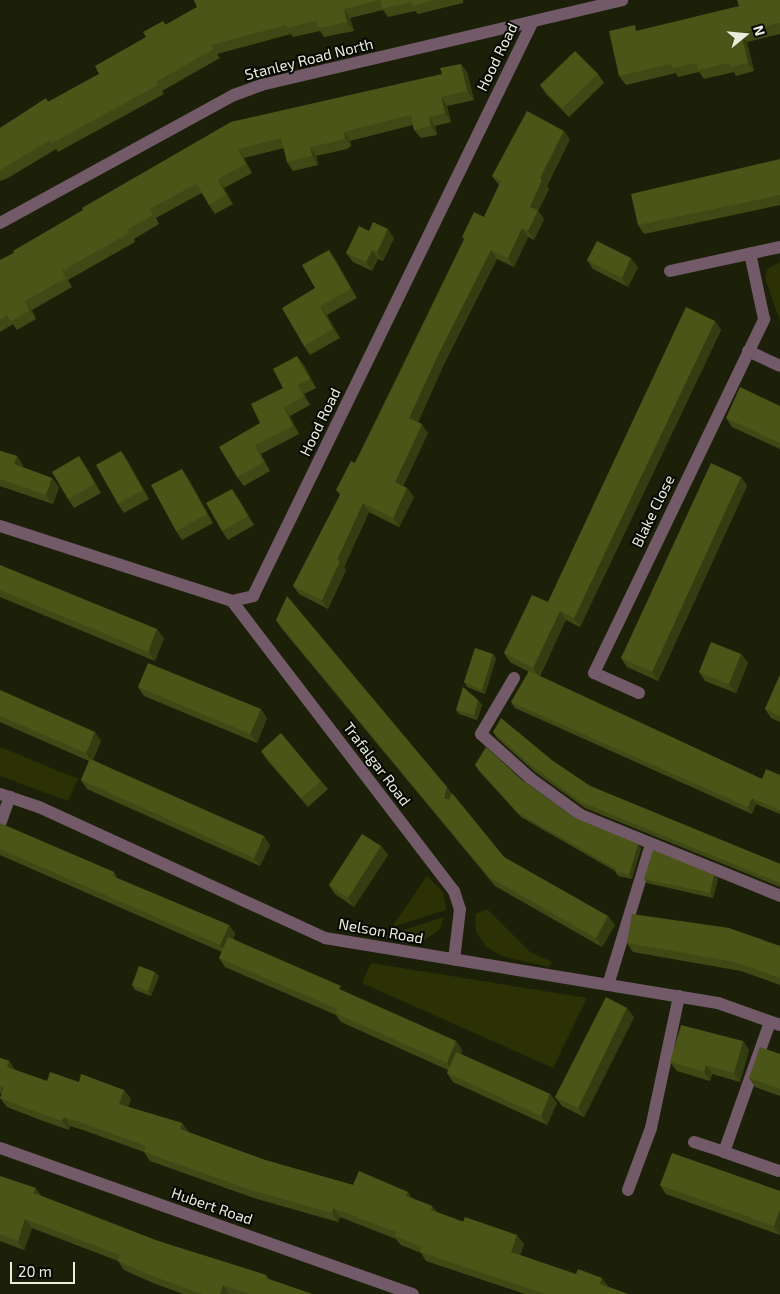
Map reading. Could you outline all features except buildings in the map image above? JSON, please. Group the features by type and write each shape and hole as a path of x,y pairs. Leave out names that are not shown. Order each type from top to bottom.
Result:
{"street":[{"name":"Stanley Road North","path":"0,223 234,95 260,85 532,23 622,0"},
{"name":"Hood Road","path":"232,601 253,596 532,23"},
{"path":"670,272 780,246"},
{"path":"750,254 764,318 748,351 780,366"},
{"name":"Blake Close","path":"639,693 594,673 748,351"},
{"path":"0,526 232,601"},
{"name":"Trafalgar Road","path":"232,601 454,891 460,909 454,960"},
{"path":"514,678 481,734 530,778 581,815 780,896"},
{"path":"0,824 5,796"},
{"name":"Nelson Road","path":"5,796 39,807 325,938 718,1003 775,1023"},
{"path":"608,985 651,844"},
{"path":"628,1190 651,1128 679,996"},
{"path":"724,1152 775,1023"},
{"path":"694,1142 779,1171"},
{"name":"Hubert Road","path":"0,1148 414,1294"}],"green space":[{"path":"780,262 780,321 765,278 767,269"},
{"path":"0,747 78,779 68,801 0,776"},
{"path":"427,876 443,892 446,910 392,927"},
{"path":"487,909 530,952 552,962 549,967 502,956 486,947 476,932 475,920 476,914"},
{"path":"444,917 439,930 421,942 379,938"},
{"path":"371,963 587,998 553,1068 362,983"}]}
